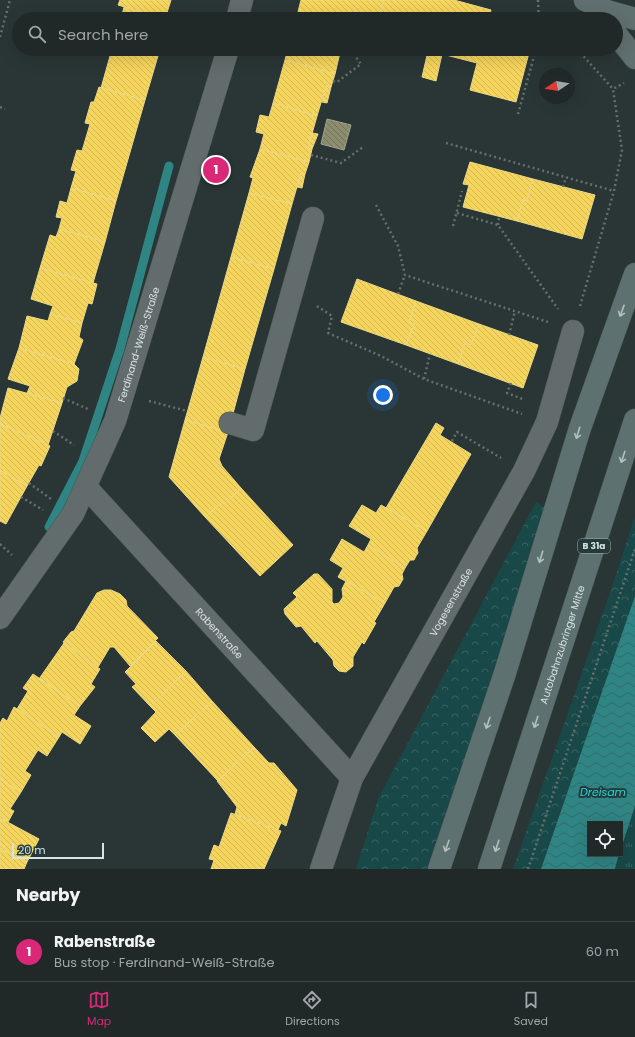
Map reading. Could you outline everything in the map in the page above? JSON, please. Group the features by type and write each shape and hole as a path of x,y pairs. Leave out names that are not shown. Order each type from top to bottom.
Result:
{"highway":[{"path":"439,869 506,673 580,428 635,274"},
{"name":"Autobahnzubringer Mitte","path":"489,869 635,420"}],"main road":[{"path":"586,0 610,12"},
{"path":"586,0 597,12"},
{"path":"623,16 635,19"},
{"path":"623,43 635,58"}],"street":[{"path":"239,12 242,0"},
{"name":"Ferdinand-Weiß-Straße","path":"0,618 73,514 115,421 226,56"},
{"path":"230,423 253,430 313,218"},
{"name":"Vogesenstraße","path":"321,869 352,778 524,471 547,422 573,331"},
{"name":"Rabenstraße","path":"86,487 352,778"}],"path":[{"path":"0,37 10,0"},
{"path":"538,0 539,12"},
{"path":"333,81 337,82 362,64 356,56"},
{"path":"518,114 534,56"},
{"path":"573,331 614,191 622,150 613,89 583,56"},
{"path":"613,89 630,80"},
{"path":"0,107 5,109"},
{"path":"446,143 614,191"},
{"path":"311,155 341,163 363,147"},
{"path":"563,187 566,177"},
{"path":"453,226 462,191"},
{"path":"376,206 398,246 405,275 398,294"},
{"path":"457,213 498,225 573,331"},
{"path":"498,225 499,217"},
{"path":"405,275 573,331"},
{"path":"320,307 332,316 328,333 381,356 424,379 547,422"},
{"path":"509,334 515,311"},
{"path":"424,379 430,354"},
{"path":"511,384 507,393 527,400"},
{"path":"124,394 187,411"},
{"path":"63,398 88,408"},
{"path":"53,431 69,444"},
{"path":"452,442 458,432 524,471"},
{"path":"29,483 50,498"},
{"path":"21,497 43,510"},
{"path":"0,544 17,558"},
{"path":"528,869 635,549"}],"green space":[{"path":"536,502 548,510 427,869 356,869 378,799"},
{"path":"635,516 635,596 627,622 541,869 513,869 610,593"},
{"path":"635,806 635,869 615,869 619,857 623,857 623,844"}],"water":[{"name":"Dreisam","path":"635,596 635,806 623,843 623,821 587,821 587,857 618,857 615,869 541,869"}],"building: Homes":[{"path":"120,0 171,0 167,12 142,12 118,5"},
{"path":"301,0 384,0 381,12 298,12"},
{"path":"384,0 454,0 491,10 491,12 381,12"},
{"path":"124,7 141,12 123,12"},
{"path":"110,56 158,56 145,100 101,88"},
{"path":"286,56 334,56 333,59 338,61 335,74 285,60"},
{"path":"334,56 339,56 338,61 333,59"},
{"path":"427,56 442,56 436,81 422,77"},
{"path":"450,56 528,56 516,102 470,90 477,63"},
{"path":"285,60 335,74 331,87 326,86 317,116 273,103"},
{"path":"326,86 331,87 327,103 322,102"},
{"path":"99,87 145,100 116,201 71,188 76,171 71,170 77,150 82,151 90,124 85,123 91,102 94,102"},
{"path":"273,103 317,116 308,148 312,149 309,162 260,149 264,134 256,132 260,115 269,117"},
{"path":"312,133 318,134 312,149 308,148"},
{"path":"260,149 309,162 305,174 301,173 292,204 249,193 253,178 250,177"},
{"path":"470,162 533,179 527,201 523,200 517,221 463,207 469,185 463,184"},
{"path":"301,173 305,174 302,188 297,187"},
{"path":"533,179 595,195 582,239 517,221 523,200 527,201"},
{"path":"71,188 116,201 105,242 59,229 62,218 56,217 60,201 67,203"},
{"path":"249,193 292,204 274,269 231,257"},
{"path":"59,229 105,242 93,283 40,268 50,235 56,237"},
{"path":"231,257 274,269 245,369 203,357"},
{"path":"40,268 97,284 92,304 88,303 82,323 50,314 53,306 31,299"},
{"path":"357,279 416,301 409,322 414,324 406,345 341,322"},
{"path":"416,301 479,324 471,345 465,342 458,364 406,345 414,324 409,322"},
{"path":"50,314 82,323 79,337 83,340 74,364 19,348 27,316 48,321"},
{"path":"479,324 538,345 523,388 458,364 465,342 471,345"},
{"path":"19,348 74,364 79,369 77,381 67,387 62,403 27,393 30,386 8,379"},
{"path":"203,357 245,369 228,432 185,420"},
{"path":"8,388 62,403 48,445 0,424 0,418"},
{"path":"185,420 228,432 219,459 222,466 241,488 224,504 222,502 205,517 169,477"},
{"path":"436,423 444,428 440,435 471,454 427,531 386,508"},
{"path":"0,424 50,446 41,466 39,465 27,486 0,470"},
{"path":"0,470 27,486 6,524 0,521"},
{"path":"241,488 293,545 260,576 205,517 222,502 224,504"},
{"path":"362,505 376,513 381,505 427,531 417,548 418,553 414,560 410,560 405,568 368,545 371,539 349,526"},
{"path":"342,539 364,552 368,545 405,568 402,574 403,579 399,586 394,587 385,603 338,577 343,568 330,560"},
{"path":"314,574 318,574 332,589 332,602 334,604 339,603 343,597 342,589 346,581 385,603 364,644 362,642 353,657 353,666 346,672 339,671 334,666 333,660 317,641 315,643 301,626 296,627 285,614 284,609 297,597 293,593"},
{"path":"104,590 111,590 120,594 126,600 127,606 158,638 130,666 114,647 110,647 98,667 63,642 71,632 74,631 97,593"},
{"path":"156,641 186,671 150,706 132,687 136,684 125,672"},
{"path":"64,643 100,669 91,684 95,687 80,706 39,679"},
{"path":"186,671 212,701 175,735 169,729 155,742 141,728 156,712 150,706"},
{"path":"33,674 80,706 74,715 91,726 80,744 62,732 59,737 17,709 28,691 23,688"},
{"path":"212,701 254,747 218,781 175,735"},
{"path":"14,707 59,737 47,756 38,750 25,771 31,775 21,792 0,779 0,723 3,718 7,721"},
{"path":"254,747 269,763 274,763 297,790 286,826 281,823 278,830 235,814 237,807 217,781"},
{"path":"0,779 21,792 10,809 14,811 8,822 0,818"},
{"path":"231,813 281,831 264,869 211,869 214,860 209,859 214,845 219,847"},
{"path":"0,818 39,839 27,862 2,850 4,846 0,844"},
{"path":"0,844 4,846 2,850 27,862 24,869 0,869"}],"building: Industry":[{"path":"327,119 351,125 344,150 321,144"}],"waterway":[{"path":"49,527 83,461 120,349 169,166"}],"place":[{"name":"Rabenstraße","path":"216,170"}]}
